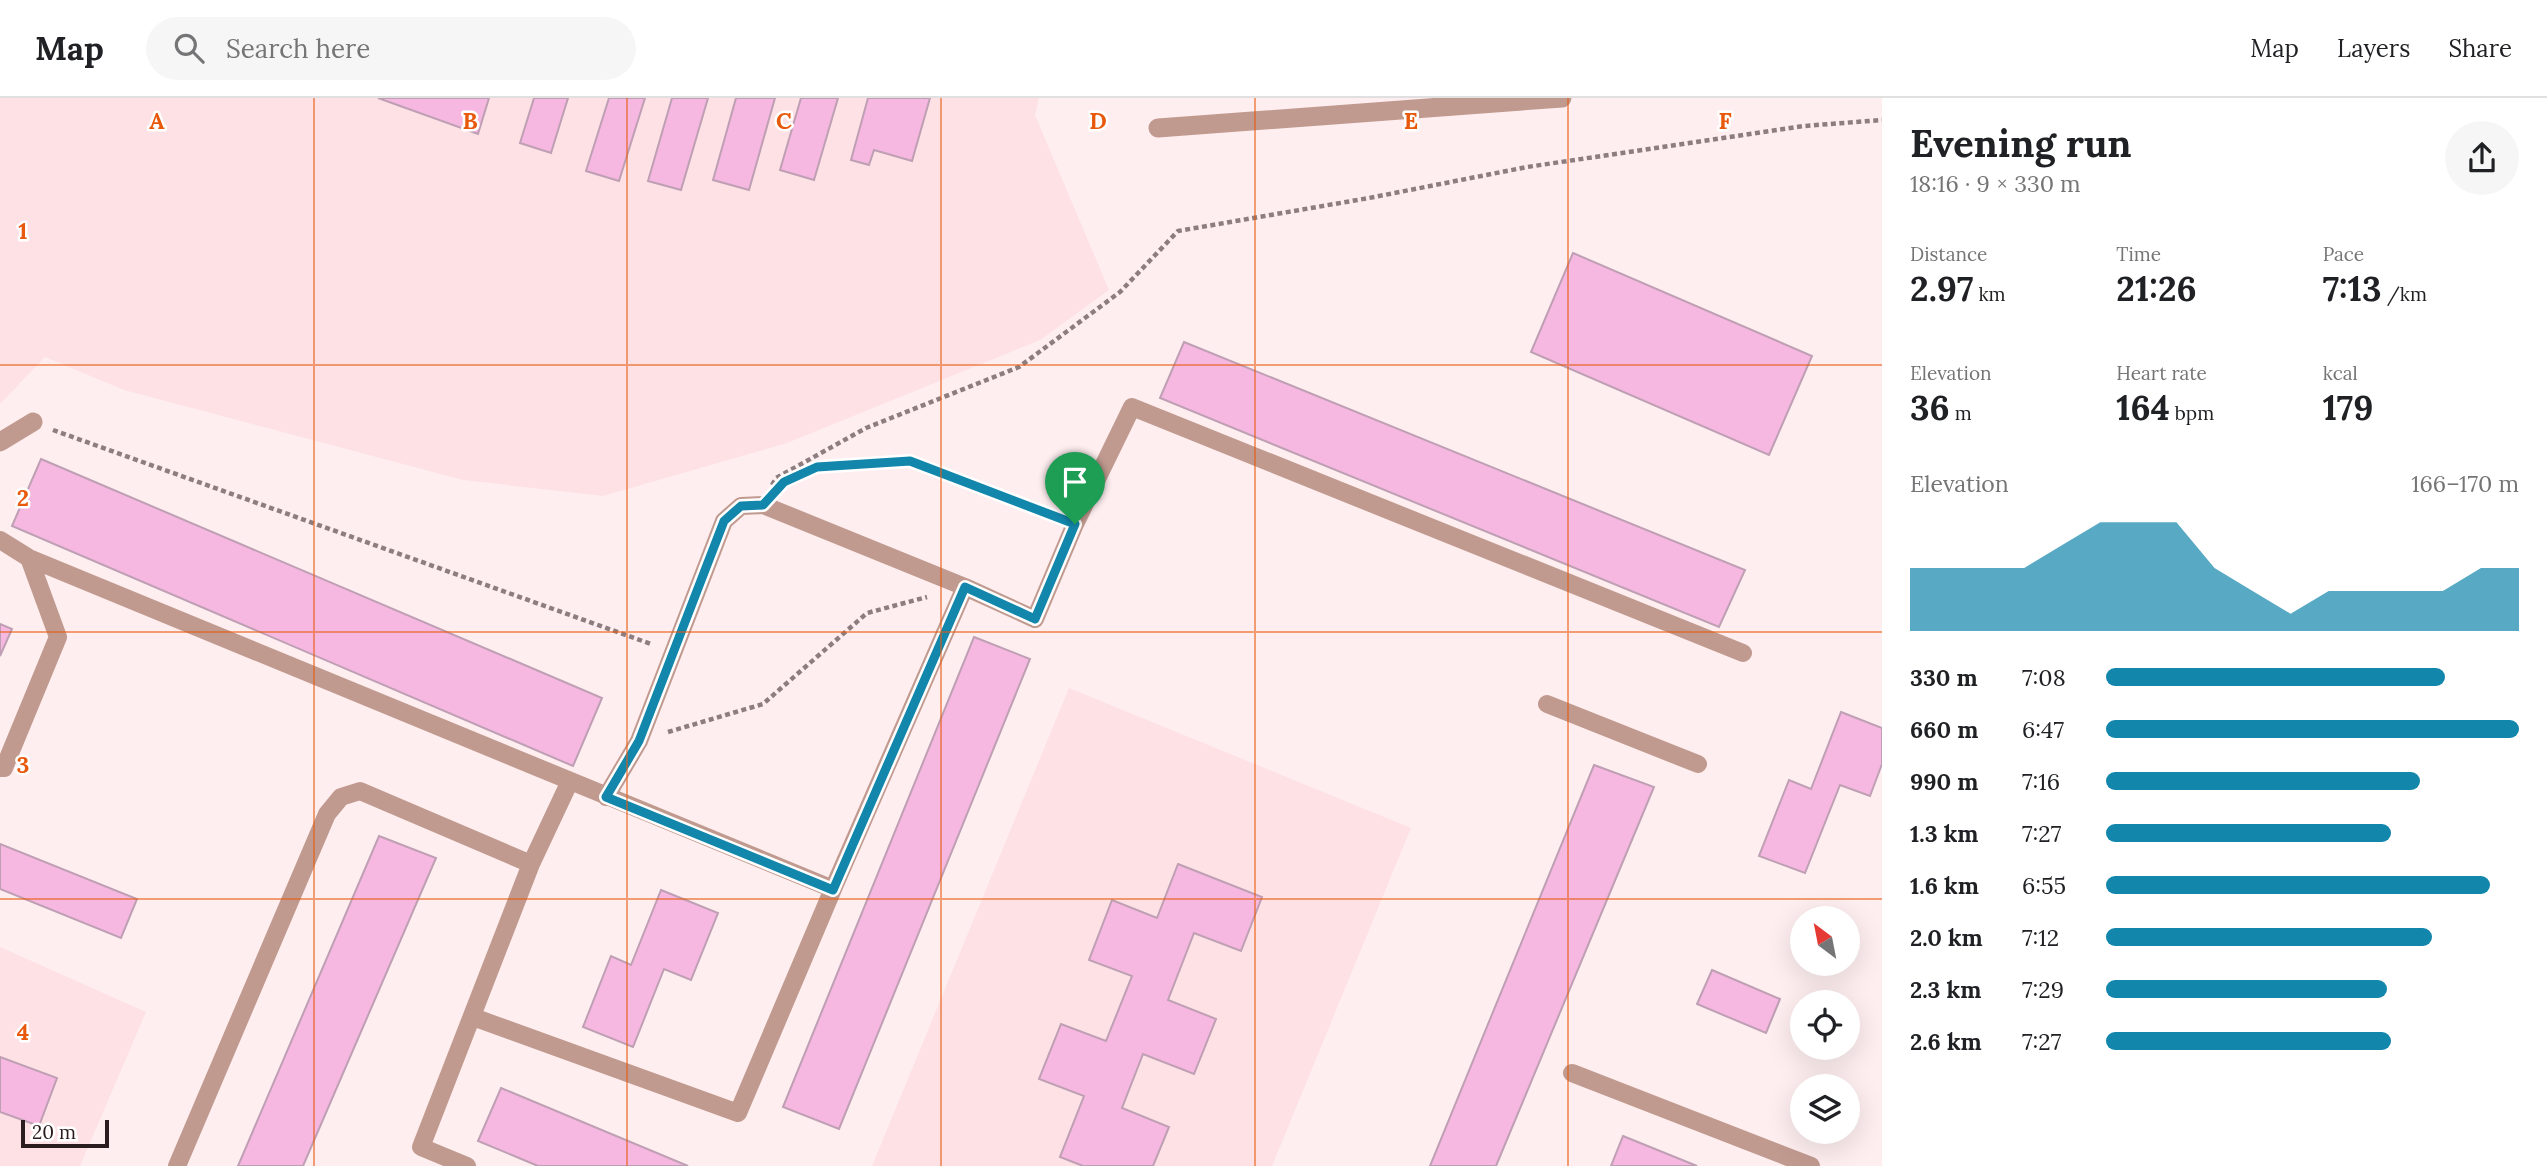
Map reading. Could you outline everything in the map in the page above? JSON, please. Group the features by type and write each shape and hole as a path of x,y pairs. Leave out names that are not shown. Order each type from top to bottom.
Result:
{"street":[{"path":"1158,128 1562,98"},
{"path":"0,442 33,422"}],"lane":[{"path":"606,797 639,741 724,521 741,506 763,505 965,587 1035,619 1075,524 1132,407 1743,653"},
{"path":"0,540 29,558 833,890"},
{"path":"0,768 4,768 58,637 29,558"},
{"path":"473,1017 738,1113 965,587"},
{"path":"1547,704 1698,764"},
{"path":"467,1166 421,1147 531,864 570,781"},
{"path":"177,1166 327,814 341,797 360,791 531,864"},
{"path":"1572,1073 1811,1166"}],"path":[{"path":"763,505 776,478 866,428 1019,367 1120,292 1178,231 1540,165 1804,126 1882,120"},
{"path":"33,422 675,652"},
{"path":"763,505 784,482 817,467 910,461 1075,524"},
{"path":"639,741 763,704 867,613 965,587"}],"shaded area":[{"path":"0,98 1039,98 1035,115 1109,290 1040,340 787,443 603,496 463,480 124,390 45,357 0,404"},
{"path":"1069,688 1411,828 1272,1166 872,1166"},
{"path":"0,947 146,1012 80,1166 0,1166"}],"building":[{"path":"378,98 489,98 478,134"},
{"path":"534,98 568,98 551,153 520,143"},
{"path":"609,98 645,98 619,181 586,171"},
{"path":"672,98 708,98 681,190 648,181"},
{"path":"736,98 775,98 749,190 713,180"},
{"path":"801,98 838,98 814,180 780,170"},
{"path":"868,98 930,98 912,161 874,150 869,165 851,160"},
{"path":"1573,253 1812,356 1769,455 1531,352"},
{"path":"1184,342 1745,570 1719,627 1160,398"},
{"path":"41,459 602,698 573,766 12,526"},
{"path":"0,624 12,629 0,656"},
{"path":"974,637 1030,659 839,1129 783,1107"},
{"path":"1841,712 1882,728 1882,764 1870,796 1840,785 1805,873 1759,856 1789,780 1811,789"},
{"path":"1594,765 1654,787 1496,1166 1430,1166"},
{"path":"379,836 436,858 303,1166 238,1166"},
{"path":"0,844 137,899 121,938 0,889"},
{"path":"1178,864 1262,897 1241,951 1194,933 1168,1000 1216,1019 1194,1074 1143,1054 1122,1108 1169,1127 1153,1166 1083,1166 1060,1157 1084,1096 1039,1079 1061,1024 1106,1041 1132,976 1089,960 1112,900 1157,918"},
{"path":"661,890 718,913 691,980 664,969 633,1047 583,1027 611,956 631,965"},
{"path":"1712,970 1780,999 1766,1033 1697,1004"},
{"path":"0,1057 57,1078 39,1126 0,1112"},
{"path":"501,1088 688,1166 538,1166 478,1141"},
{"path":"1623,1136 1697,1166 1611,1166"}],"route":[{"path":"910,461 1075,524 1035,619 965,587 833,890 606,797 639,741 724,521 741,506 763,505 784,482 817,467 910,461"}]}
